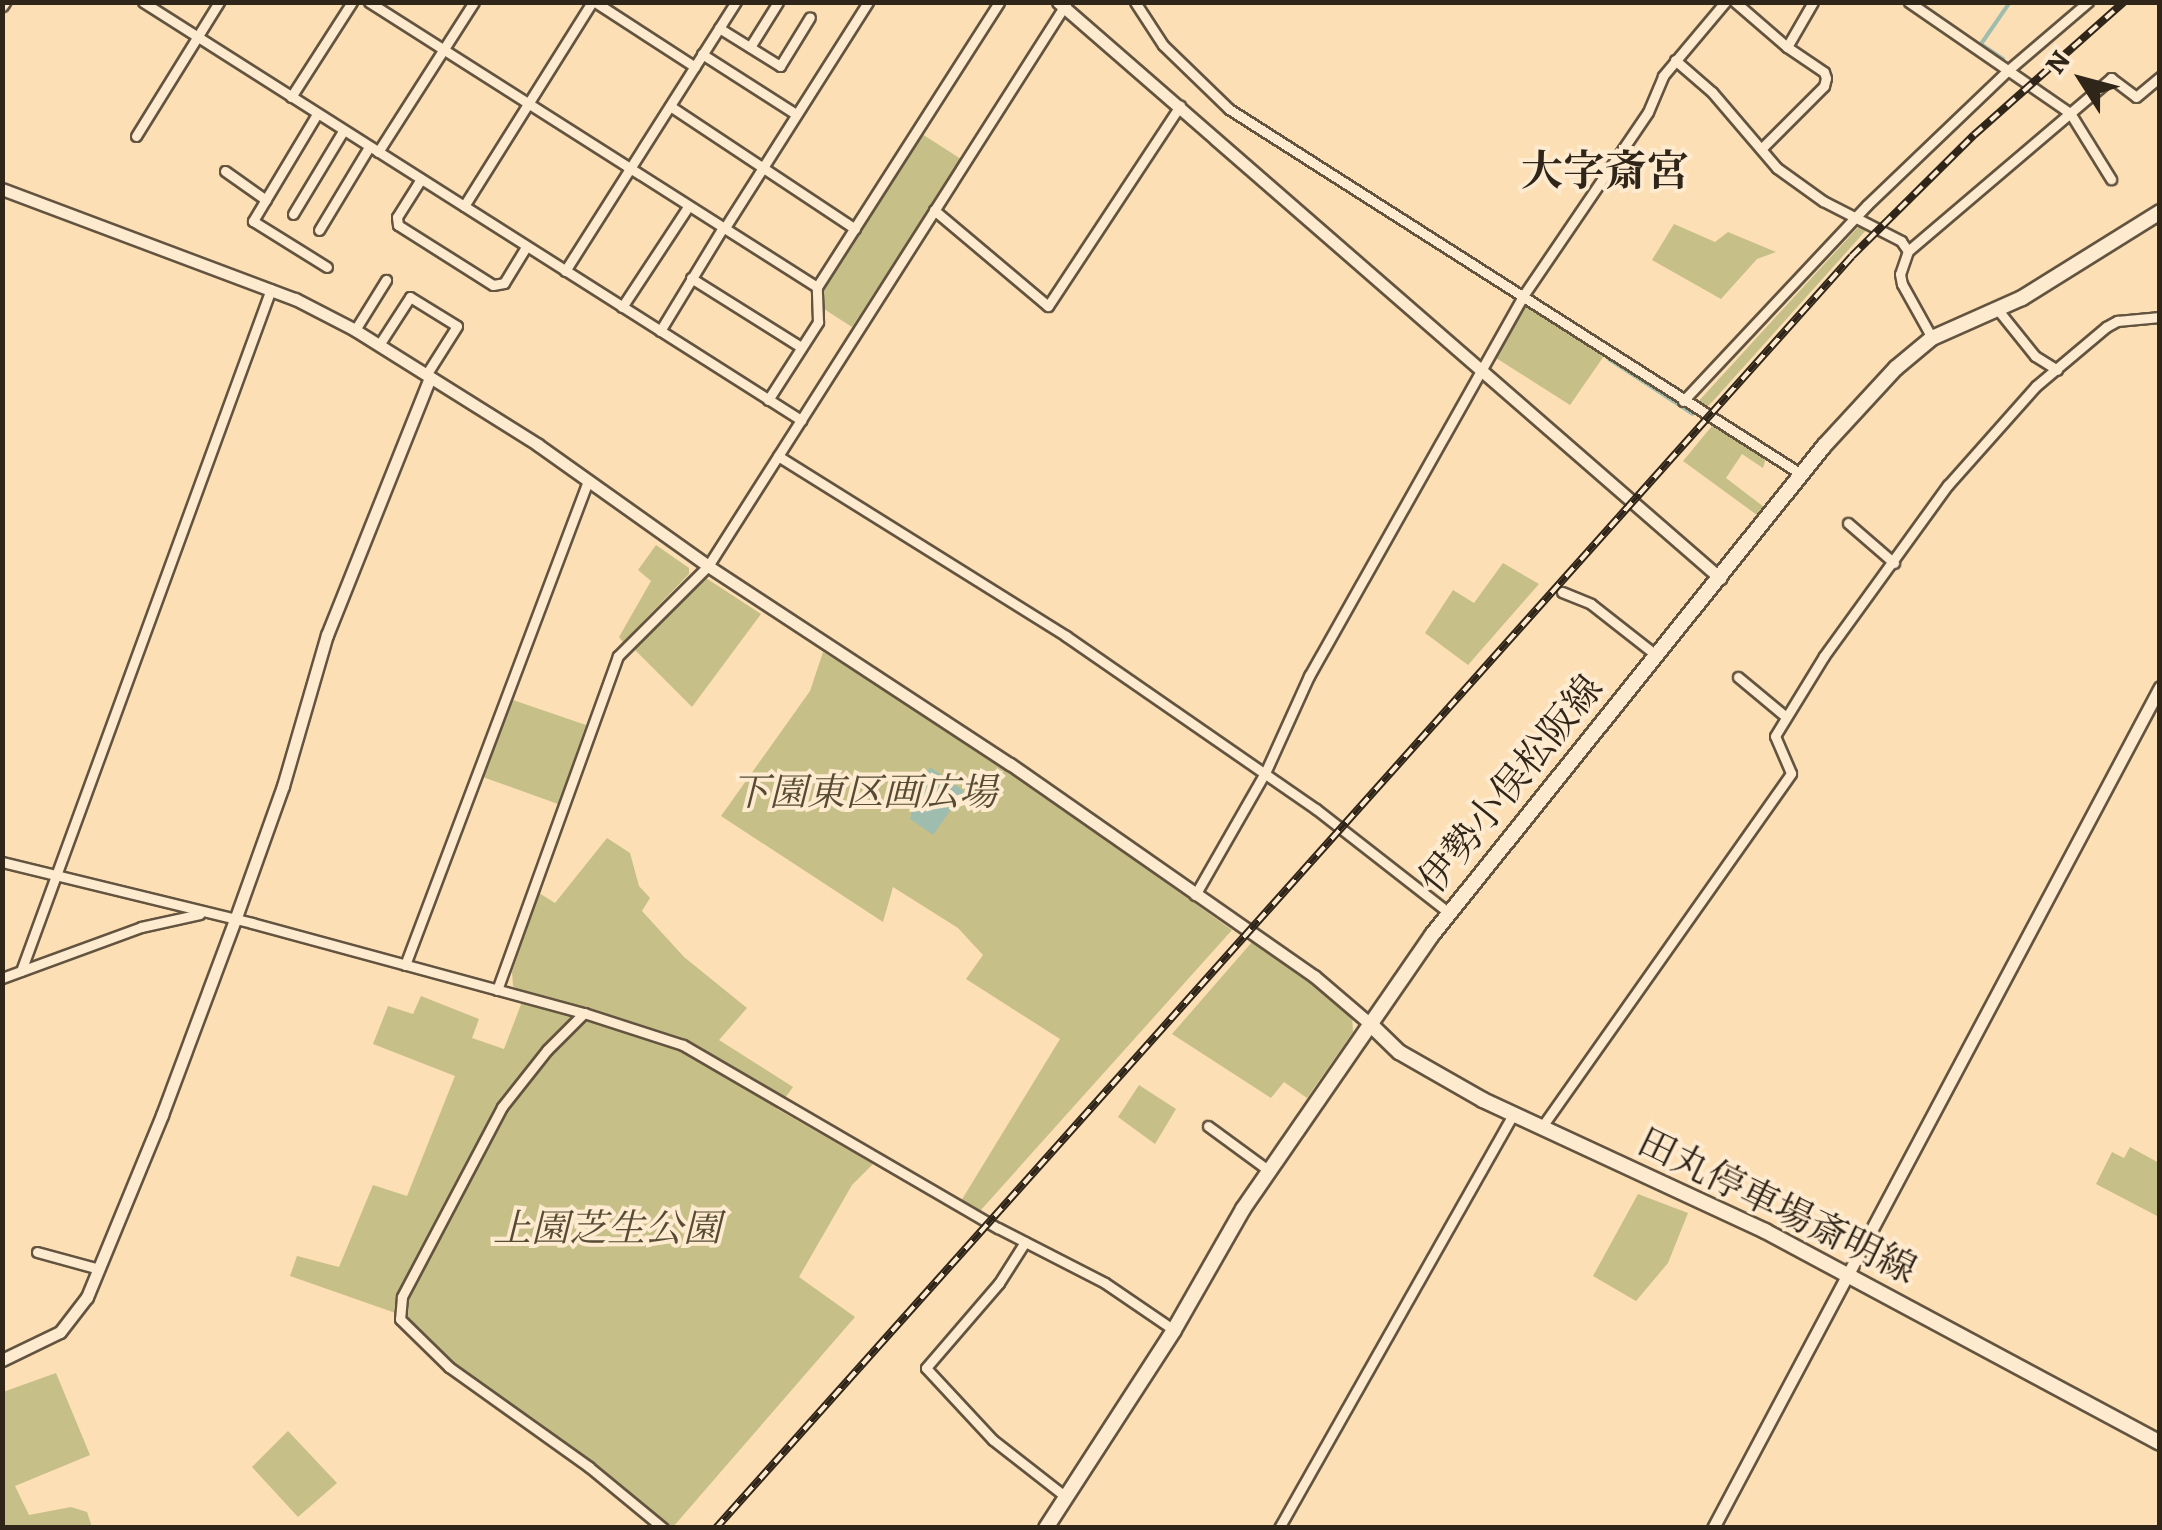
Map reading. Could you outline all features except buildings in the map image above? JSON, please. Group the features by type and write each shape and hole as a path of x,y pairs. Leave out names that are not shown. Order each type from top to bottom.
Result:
{"main road":[{"name":"伊勢小俣松阪線","path":"1046,1528 1174,1330 1268,1170 1369,1023 1449,913 1801,474 1862,402 1932,338 1998,310 2160,212"},
{"name":"田丸停車場斎明線","path":"1369,1023 1399,1052 1513,1115 1848,1273 2160,1443"}],"street":[{"path":"144,2 801,420"},
{"path":"136,136 220,2"},
{"path":"292,98 352,2"},
{"path":"368,2 817,288"},
{"path":"319,230 474,2"},
{"path":"464,206 593,2 695,67"},
{"path":"612,12 618,2"},
{"path":"565,271 736,2"},
{"path":"750,47 778,2"},
{"path":"660,331 868,2"},
{"path":"768,400 818,322 817,288 999,2"},
{"path":"1135,2 1163,45 1223,105 1801,474"},
{"path":"1195,895 1265,773 1309,676 1480,369 1524,296 1648,112 1676,60 1724,2"},
{"path":"1736,2 1787,47 1824,72 1826,78 1824,86 1761,149"},
{"path":"1787,47 1813,2"},
{"path":"1909,2 2070,113 2111,179"},
{"path":"1683,401 1859,216 2006,72 2088,2"},
{"path":"497,990 618,656 708,566 1063,4 1720,578"},
{"path":"719,28 780,66 810,18"},
{"path":"702,54 796,114"},
{"path":"1676,60 1712,92 1777,168 1823,201 1859,216 1901,241 1908,251"},
{"path":"1932,338 1902,284 1900,274 1908,251 2111,78 2136,97 2160,77"},
{"path":"670,106 855,229"},
{"path":"934,210 1048,306 1180,106"},
{"path":"317,114 253,221 327,266"},
{"path":"293,214 343,131"},
{"path":"224,171 266,200"},
{"path":"421,179 397,217 398,225 493,286 504,282 526,247"},
{"path":"2,189 271,289 355,330 588,480 708,566 1010,764 1323,982 1369,1023"},
{"path":"622,307 688,207"},
{"path":"692,278 802,348"},
{"path":"355,330 386,280"},
{"path":"22,971 271,289"},
{"path":"2,1360 47,1341 68,1324 98,1269 235,920 283,786 327,635 428,377 457,326 410,297 380,346"},
{"path":"1998,310 2016,338 2057,370"},
{"path":"1541,1128 1791,773 1775,736 1786,716 1824,656 1958,473 2036,386 2106,326 2160,317"},
{"path":"778,456 1066,636 1265,773 1449,913"},
{"path":"405,965 588,480"},
{"path":"1848,523 1894,564"},
{"path":"1562,592 1591,604 1656,655"},
{"path":"1738,677 1786,716"},
{"path":"1713,1528 2160,687"},
{"path":"2,862 584,1012 708,1056 1025,1242 1105,1283 1174,1330"},
{"path":"2,978 141,928 202,913"},
{"path":"584,1012 546,1050 502,1107 402,1296 400,1319 474,1386 589,1467 663,1528"},
{"path":"1278,1528 1513,1115"},
{"path":"1208,1126 1268,1170"},
{"path":"1025,1242 999,1283 926,1368 993,1440 1066,1497"},
{"path":"37,1252 98,1269"}],"green space":[{"path":"922,134 961,159 852,327 824,309 821,291"},
{"path":"1674,224 1715,242 1728,232 1776,252 1757,259 1721,299 1652,260"},
{"path":"1861,224 1868,228 1714,400 1706,408 1696,404"},
{"path":"1523,303 1604,356 1570,405 1496,358"},
{"path":"1712,426 1766,458 1763,468 1742,454 1726,478 1764,507 1761,518 1683,461"},
{"path":"656,545 689,568 689,574 623,642 619,637 651,581 638,570"},
{"path":"1503,563 1539,584 1468,665 1425,633 1453,590 1474,603"},
{"path":"706,578 761,614 692,707 634,649"},
{"name":"下園東区画広場","path":"823,652 993,759 1232,930 980,1211 961,1201 1060,1039 966,979 983,955 958,928 893,887 883,922 721,816 810,691"},
{"path":"510,699 586,725 558,804 480,776"},
{"name":"上園芝生公園","path":"607,838 630,853 639,886 650,898 642,911 684,957 747,1008 719,1040 793,1087 777,1109 873,1164 852,1185 799,1277 855,1317 673,1527 453,1364 404,1316 290,1276 297,1256 339,1267 373,1185 407,1196 455,1076 373,1044 388,1006 413,1014 421,996 479,1019 472,1038 504,1049 525,994 513,986 512,972 539,893 555,903"},
{"path":"1252,942 1352,1013 1353,1032 1307,1098 1284,1082 1271,1098 1172,1034"},
{"path":"1139,1085 1176,1109 1155,1144 1118,1117"},
{"path":"2130,1147 2159,1163 2159,1217 2096,1184 2112,1152 2124,1158"},
{"path":"1638,1194 1688,1213 1668,1263 1636,1301 1593,1276"},
{"path":"56,1373 90,1455 15,1486 29,1515 71,1507 87,1512 92,1527 3,1527 3,1392"},
{"path":"288,1431 337,1483 298,1517 252,1467"}],"shaded area":[{"path":"930,767 964,791 933,835 910,819 917,786"}],"waterway":[{"path":"2003,59 1981,44 2010,2"},
{"path":"1609,359 1693,414"}],"railway":[{"path":"716,1528 1852,256 1974,135 2124,2"}],"district":[{"name":"大字斎宮","path":"1605,171"}]}
